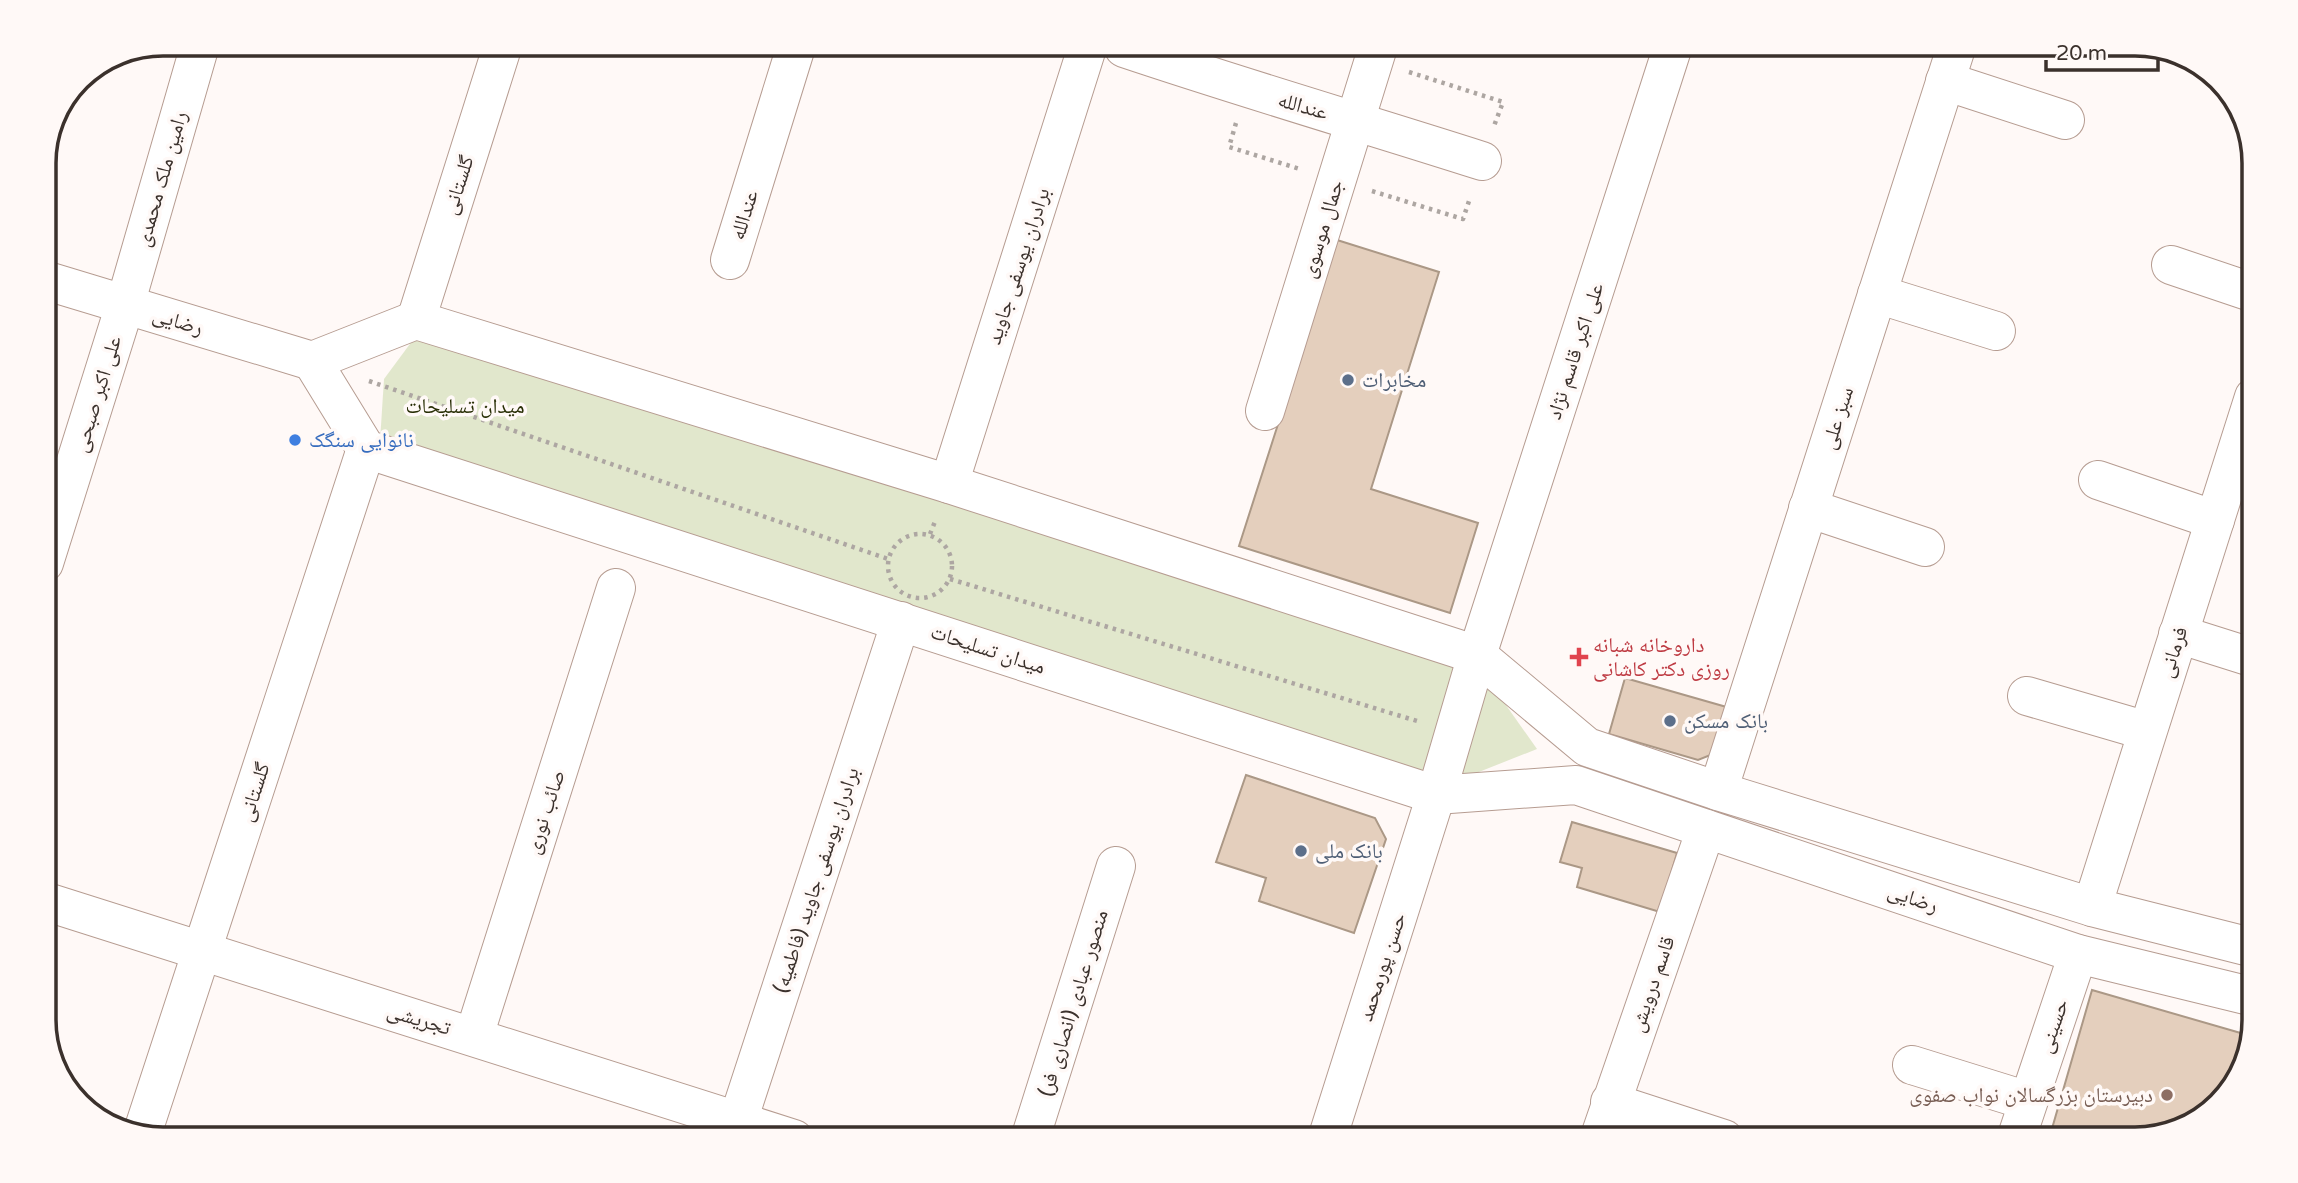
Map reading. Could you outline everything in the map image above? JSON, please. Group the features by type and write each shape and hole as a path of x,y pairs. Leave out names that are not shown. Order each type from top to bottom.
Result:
{"street":[{"name":"رامین ملک محمدی","path":"125,305 197,56"},
{"name":"گلستانی","path":"416,320 499,56"},
{"name":"عندالله","path":"730,260 793,56"},
{"name":"برادران یوسفی جاوید","path":"949,484 1084,56"},
{"name":"عندالله","path":"1148,56 1482,161"},
{"name":"جمال موسوی","path":"1265,411 1375,56"},
{"name":"علی اکبر قاسم نژاد","path":"1455,732 1477,655 1670,56"},
{"name":"سبز علی","path":"1718,791 1953,56"},
{"path":"1945,81 2065,120"},
{"path":"2171,265 2242,289"},
{"name":"رضایی","path":"56,284 312,361"},
{"path":"1877,295 1996,331"},
{"name":"علی اکبر صبحی","path":"56,525 125,305"},
{"path":"366,449 312,361 416,320 949,484 1477,655"},
{"name":"فرمانی","path":"2092,907 2242,435"},
{"name":"گلستانی","path":"145,1125 366,449"},
{"name":"میدان تسلیحات","path":"366,449 1436,795 1576,785"},
{"path":"2098,480 2215,520"},
{"path":"1808,508 1925,547"},
{"name":"صائب نوری","path":"474,1036 616,588"},
{"name":"برادران یوسفی جاوید (فاطمیه)","path":"736,1127 901,621"},
{"path":"2178,634 2242,655"},
{"name":"رضایی","path":"1477,655 1587,747 1718,791 2092,907 2242,945"},
{"path":"2027,696 2147,731"},
{"name":"حسن پورمحمد","path":"1331,1127 1455,732"},
{"name":"رضایی","path":"1576,785 2078,954 2242,994"},
{"name":"قاسم درویش","path":"1603,1127 1718,791"},
{"name":"منصور عبادی (انصاری فر)","path":"1034,1127 1116,866"},
{"name":"تجریشی","path":"56,905 474,1036 727,1127"},
{"name":"حسینی","path":"2020,1127 2092,907"},
{"path":"1912,1065 2028,1101"},
{"path":"1611,1102 1687,1127"}],"path":[{"path":"312,361 888,559"},
{"path":"930,534 947,548 952,568 950,579 945,587 929,598 909,597 901,593 889,578 888,559 899,540 908,535 930,534"},
{"path":"950,579 1455,732"}],"green space":[{"name":"میدان تسلیحات","path":"421,329 1484,674 1537,749 1451,783 380,441 384,379"}],"building":[{"name":"مخابرات","path":"1337,240 1439,272 1371,489 1478,523 1450,613 1239,546"},
{"name":"بانک مسکن","path":"1625,678 1730,708 1718,752 1698,760 1609,734"},
{"name":"بانک ملی","path":"1246,775 1375,818 1386,839 1354,933 1259,901 1266,878 1216,862"},
{"path":"1572,822 1677,853 1660,912 1577,887 1582,868 1560,862"},
{"path":"2092,990 2241,1033 2231,1067 2215,1091 2200,1105 2176,1119 2135,1127 2052,1127"}],"place":[{"name":"مخابرات","path":"1348,380"},
{"name":"نانوایی سنگک","path":"295,440"},
{"name":"داروخانه شبانه روزی دکتر کاشانی","path":"1579,657"},
{"name":"بانک مسکن","path":"1670,721"},
{"name":"بانک ملی","path":"1301,851"},
{"name":"دبیرستان بزرگسالان نواب صفوی","path":"2167,1095"}]}
